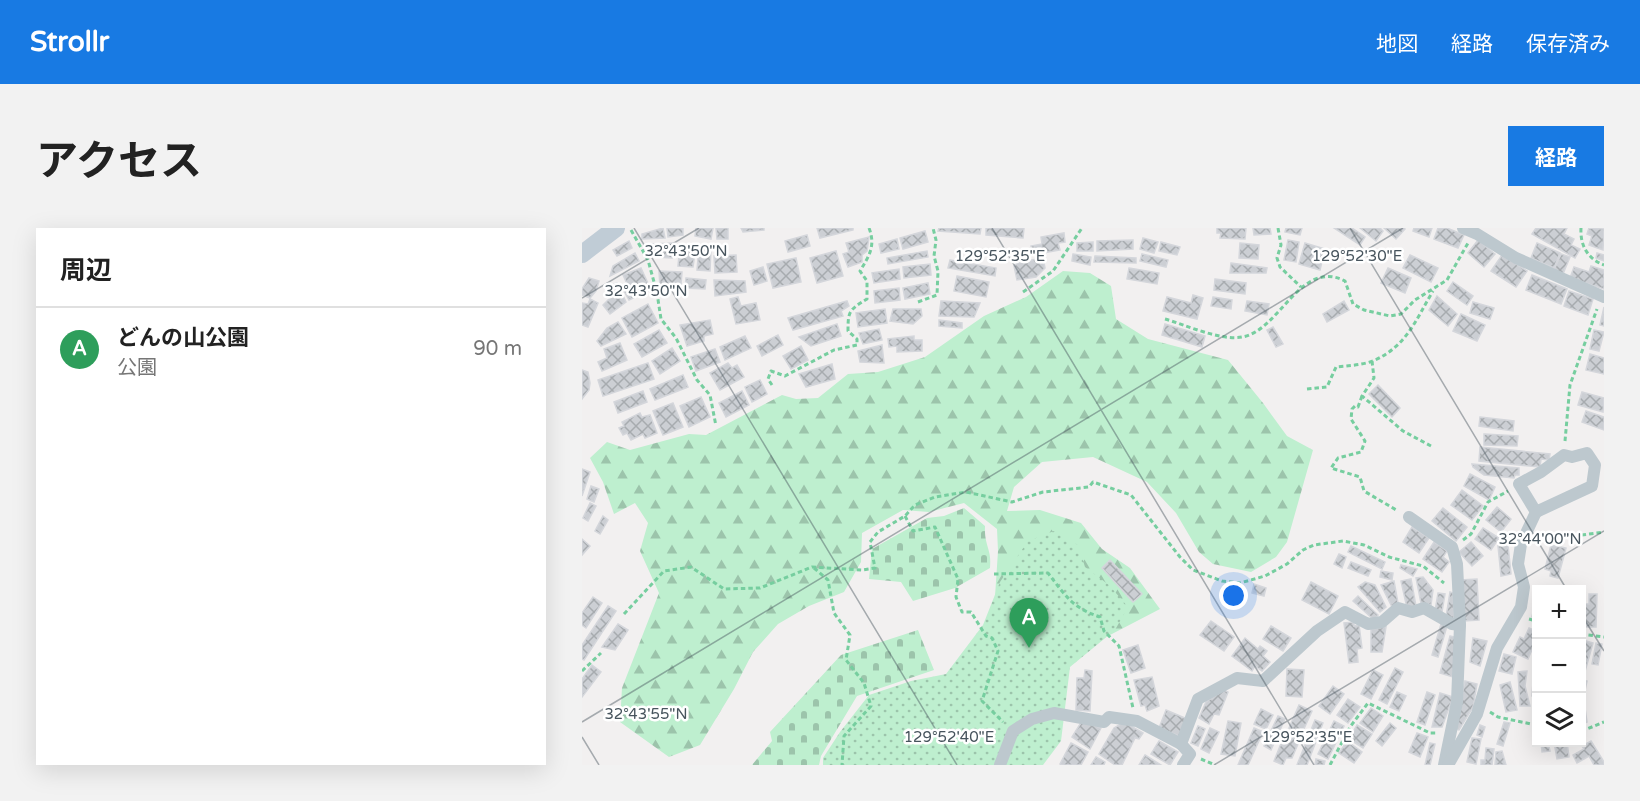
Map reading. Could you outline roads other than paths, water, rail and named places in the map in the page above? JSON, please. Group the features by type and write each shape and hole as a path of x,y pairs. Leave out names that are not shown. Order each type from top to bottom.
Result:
{"street":[{"path":"582,254 616,228"},
{"path":"1462,228 1478,234 1516,258 1603,296"},
{"path":"1448,765 1477,714 1497,648 1521,608 1524,586 1518,564 1521,544 1536,512 1592,486 1595,465 1587,453 1572,457 1564,455 1541,472 1519,484 1536,512"},
{"path":"1409,517 1452,548 1457,564 1460,625 1457,702 1444,765"},
{"path":"1181,744 1197,699 1238,678 1263,681 1317,631 1345,612 1368,624 1382,622 1398,608 1412,612 1424,608 1452,624 1460,625"},
{"path":"1000,765 1013,731 1032,719 1054,713 1104,722 1109,717 1137,721 1181,744 1190,754 1183,765"}],"place":[{"name":"どんの山公園","path":"1029,648"}]}
